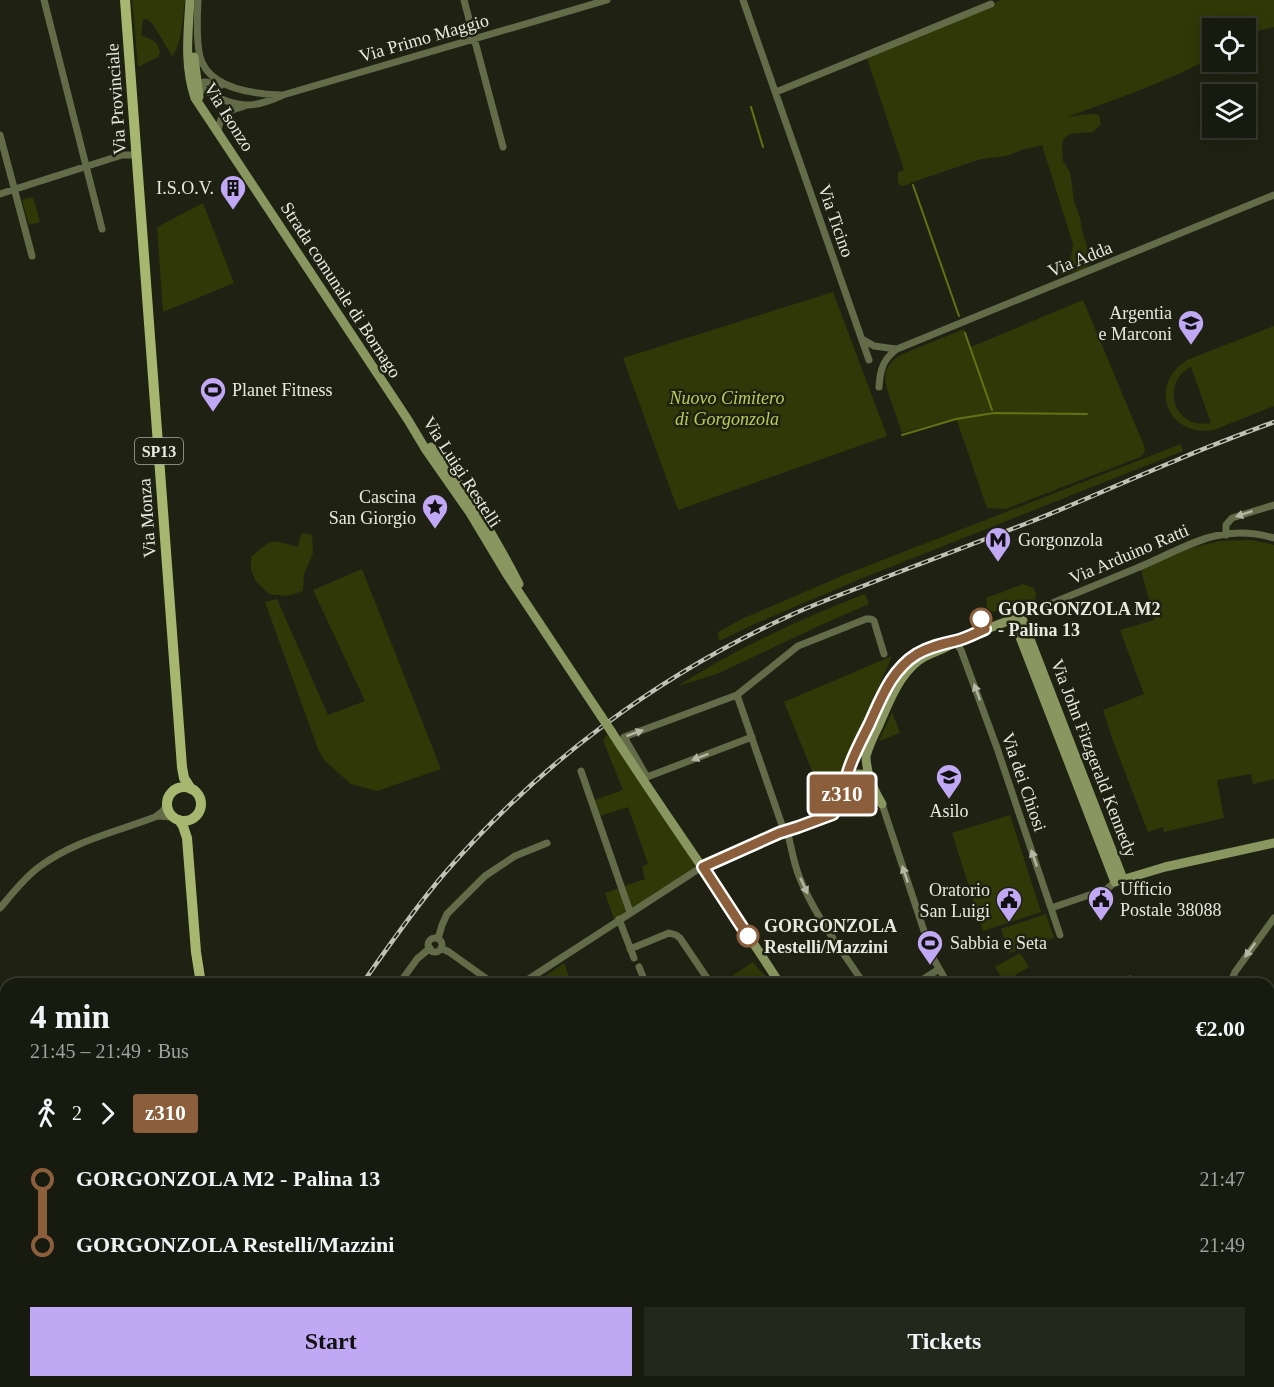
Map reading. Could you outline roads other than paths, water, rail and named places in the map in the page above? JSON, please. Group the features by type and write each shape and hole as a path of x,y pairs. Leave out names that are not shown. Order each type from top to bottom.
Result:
{"main road":[{"name":"Via Provinciale","path":"125,0 140,196"},
{"name":"Via Monza","path":"140,196 182,767 184,778 200,801 199,812 193,818 187,842 194,937 200,978"},
{"name":"Via Monza","path":"182,767 179,782 169,796 167,804 168,810 184,830 187,842"},
{"path":"176,789 183,787 191,789"},
{"path":"176,818 185,820 193,818"}],"street":[{"path":"44,0 102,229"},
{"name":"Via Isonzo","path":"190,0 189,82 195,88 201,105 248,178"},
{"path":"195,88 196,0"},
{"name":"Via Primo Maggio","path":"196,0 200,56 210,74 227,84 253,93 283,95"},
{"path":"464,0 503,147"},
{"name":"Via Primo Maggio","path":"218,132 220,118 228,111 266,102 283,95 607,0"},
{"name":"Via Ticino","path":"743,0 869,360"},
{"path":"776,92 991,4"},
{"name":"Via Primo Maggio","path":"195,88 205,82 227,84"},
{"name":"Via Primo Maggio","path":"195,88 229,102 246,105"},
{"path":"0,135 32,256"},
{"path":"0,194 122,155 136,155"},
{"name":"Strada comunale di Bornago","path":"248,178 408,420"},
{"name":"Via Adda","path":"869,360 887,357 897,349 1274,195"},
{"name":"Via Adda","path":"862,339 874,346 897,349"},
{"path":"869,360 881,347"},
{"path":"879,387 881,369 887,357"},
{"name":"Via Luigi Restelli","path":"408,420 664,813 703,867 776,978"},
{"path":"1226,535 1226,525 1232,518 1274,505"},
{"name":"Via Arduino Ratti","path":"1017,617 1211,537 1251,534 1274,538"},
{"path":"944,978 933,958 882,804 872,785 866,777 858,775 849,779 845,785 845,793 852,801 859,802 870,797 872,785 866,760 868,749 899,683 910,668 927,655 950,646 956,641 1017,617"},
{"name":"Via John Fitzgerald Kennedy","path":"1017,617 1119,881"},
{"path":"752,737 647,777 624,737 737,695 796,648 867,619 874,621 884,654"},
{"path":"530,978 697,870 786,831 834,813 848,770 888,684 907,662 919,653 949,641 956,641"},
{"name":"Via dei Chiosi","path":"956,641 997,748 1060,935"},
{"path":"737,695 786,831 796,869 821,920 860,978"},
{"path":"581,771 630,912"},
{"path":"155,817 163,811 167,804"},
{"path":"0,908 33,871 59,853 155,817 176,818"},
{"path":"438,939 447,914 485,876 515,856 547,843"},
{"path":"1051,908 1107,889 1119,881 1165,867 1274,843"},
{"path":"1232,978 1234,972 1274,918"},
{"path":"619,919 634,958"},
{"path":"630,949 667,934 674,934 680,938 707,978"},
{"path":"430,948 430,940 434,938 442,943 441,948"},
{"path":"430,948 434,951 439,951 441,948"},
{"path":"403,978 417,959 430,948"},
{"path":"441,948 486,978"},
{"path":"639,967 644,978"},
{"path":"925,978 939,969"}],"waterway":[{"path":"751,107 763,147"},
{"path":"913,185 959,316"},
{"path":"965,333 992,410"},
{"path":"902,435 956,419 994,413 1087,414"}],"railway":[{"path":"366,978 444,874 519,796 603,726 693,666 740,640 813,605 1063,509 1201,450 1274,422"}],"place":[{"name":"I.S.O.V.","path":"233,211"},
{"name":"Argentia e Marconi","path":"1191,346"},
{"name":"Planet Fitness","path":"213,413"},
{"name":"Cascina San Giorgio","path":"435,530"},
{"name":"Gorgonzola","path":"998,563"},
{"name":"GORGONZOLA M2 - Palina 13","path":"981,619"},
{"name":"Asilo","path":"949,800"},
{"name":"Ufficio Postale 38088","path":"1101,922"},
{"name":"Oratorio San Luigi","path":"1009,923"},
{"name":"GORGONZOLA Restelli/Mazzini","path":"748,936"},
{"name":"Sabbia e Seta","path":"930,966"}],"park label":[{"name":"Nuovo Cimitero di Gorgonzola","path":"727,408"}]}
